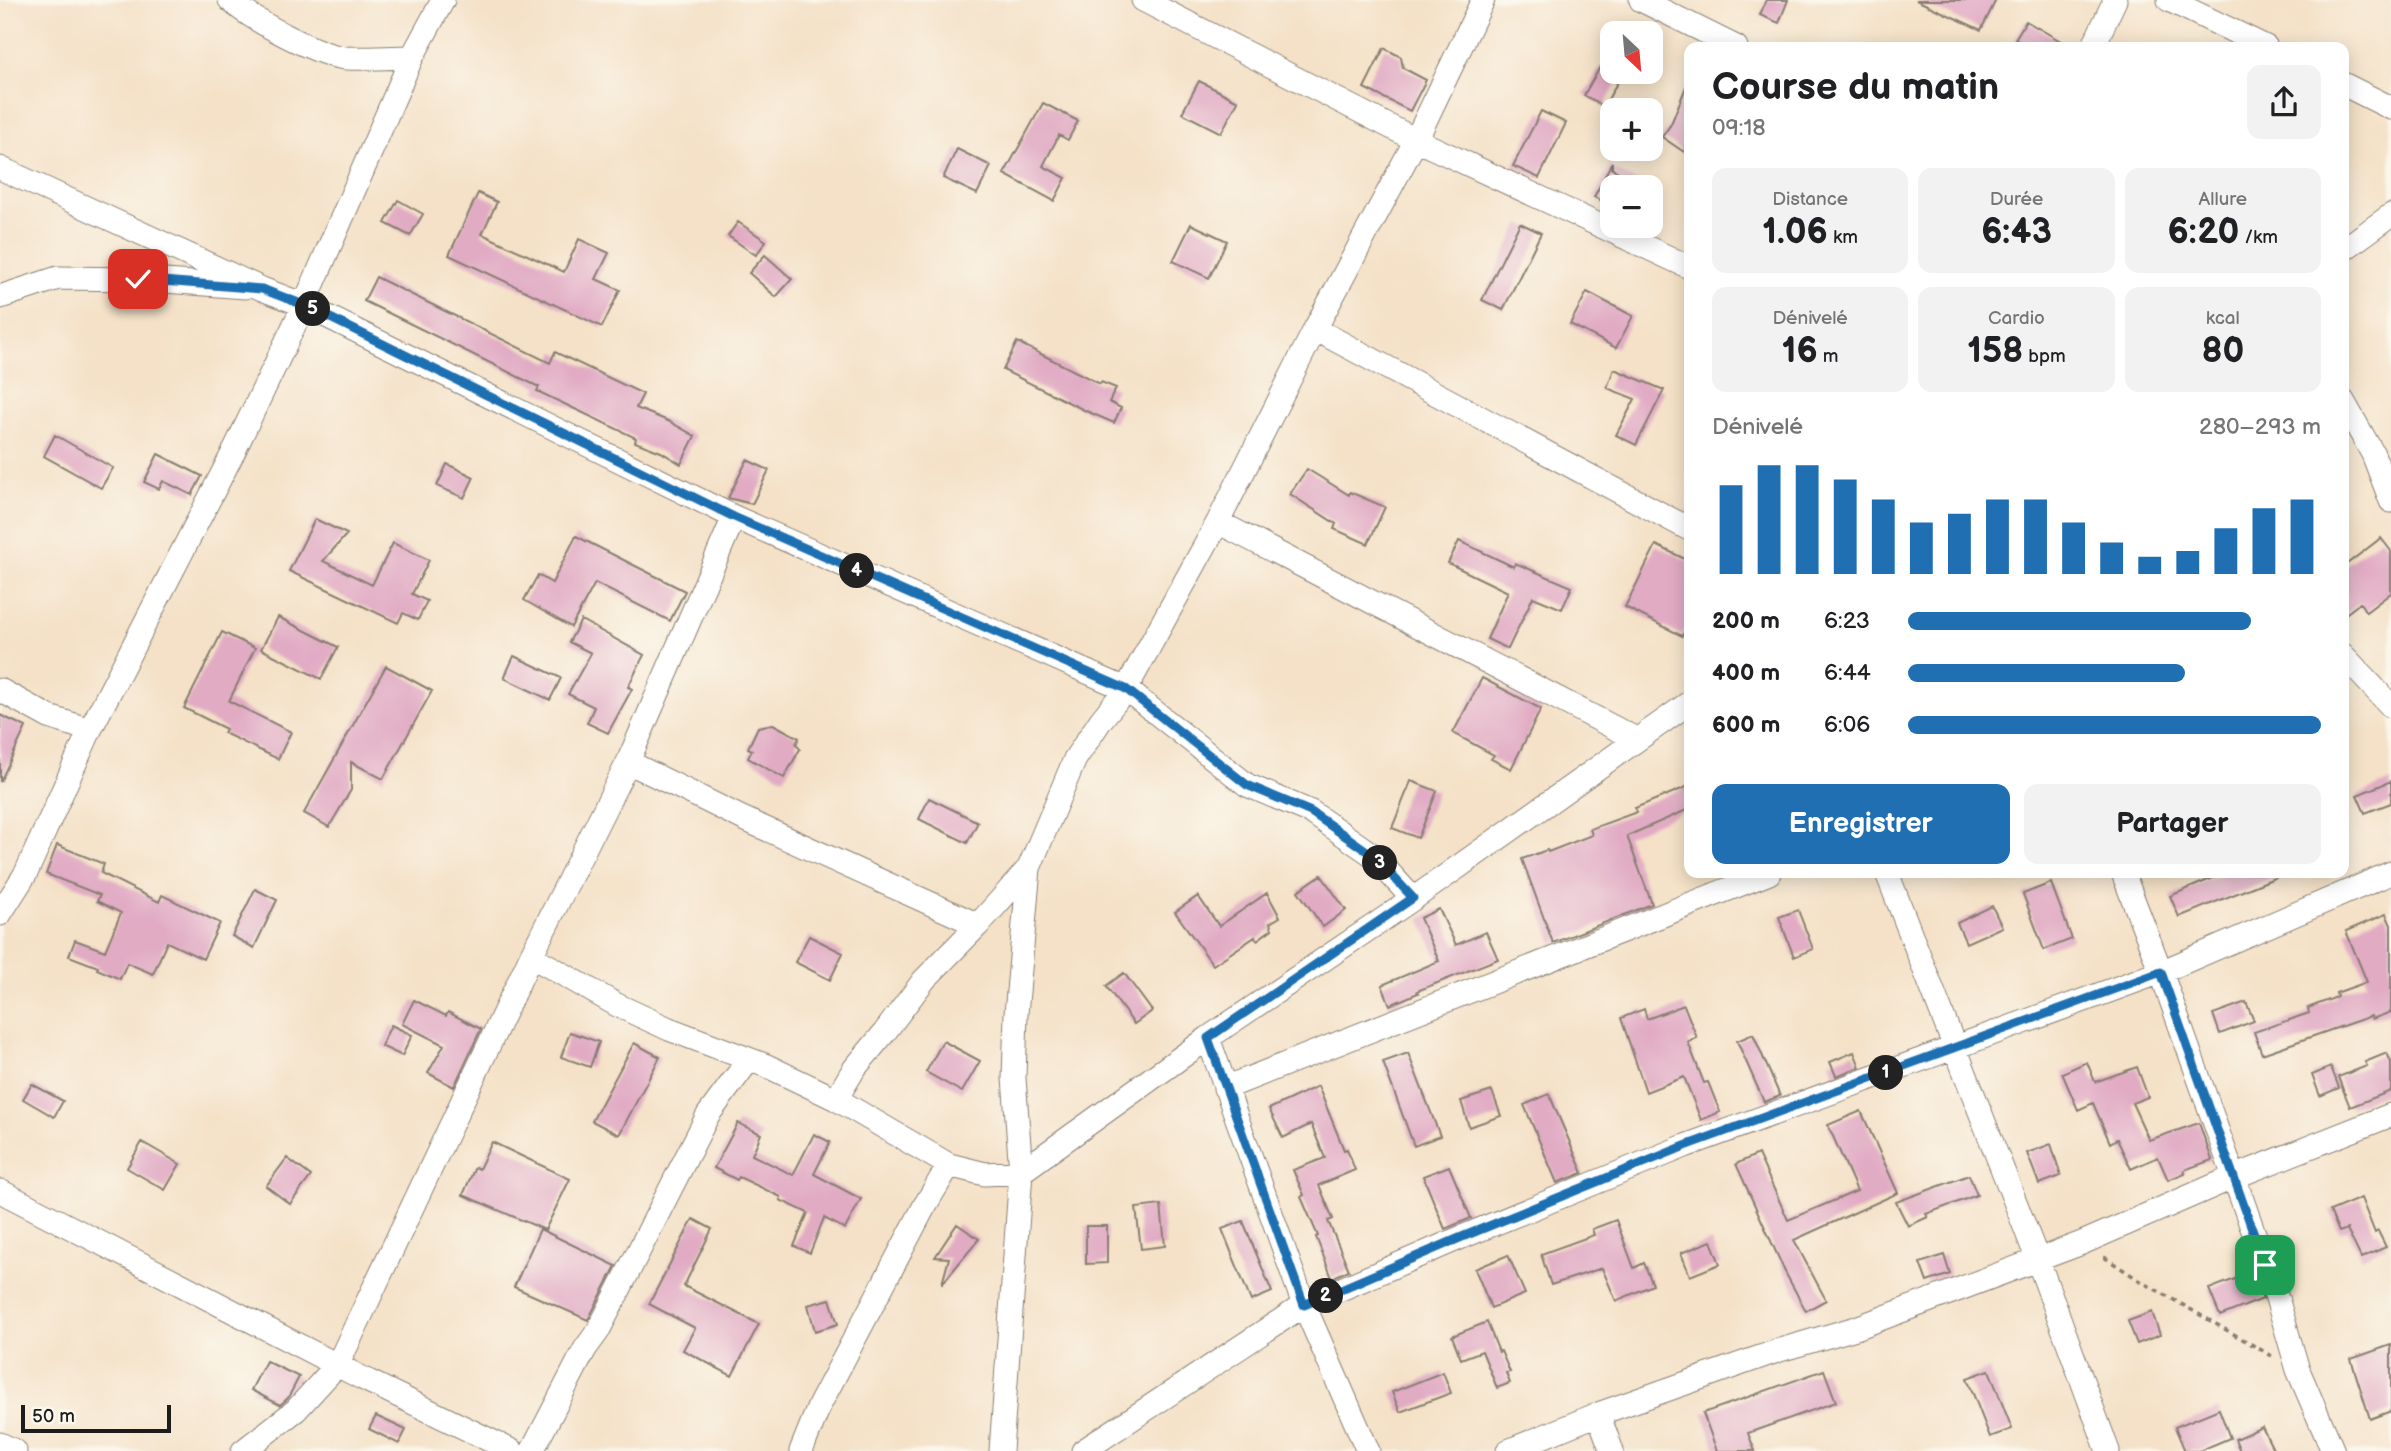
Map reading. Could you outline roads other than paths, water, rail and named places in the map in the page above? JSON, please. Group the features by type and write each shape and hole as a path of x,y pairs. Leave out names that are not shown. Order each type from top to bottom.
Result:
{"street":[{"path":"230,0 266,24 313,49 344,58 412,57"},
{"path":"0,914 26,873 90,730 233,453 304,305 412,57 443,0"},
{"path":"1143,0 1416,140 1684,265"},
{"path":"1001,1451 1021,1172 1014,1078 1016,1014 1029,868 1075,760 1101,720 1126,689 1218,522 1315,329 1416,140 1483,0"},
{"path":"1641,0 1726,42"},
{"path":"2095,42 2115,0"},
{"path":"2169,0 2256,42"},
{"path":"2349,88 2391,108"},
{"path":"0,168 262,289 304,305 734,517 1126,689 1247,785 1311,812 1374,856 1413,898"},
{"path":"2349,246 2391,215"},
{"path":"0,297 58,278 91,277 262,289"},
{"path":"1315,329 1684,526"},
{"path":"2349,412 2373,454 2391,501"},
{"path":"243,1451 296,1410 338,1364 531,956 628,762 734,517"},
{"path":"1218,522 1636,739"},
{"path":"2349,664 2391,706"},
{"path":"0,690 49,717 90,730"},
{"path":"531,956 617,1005 748,1061 767,1066 836,1099 949,1165 985,1174 1021,1172 1208,1038 1413,898 1684,706"},
{"path":"628,762 744,820 978,925"},
{"path":"836,1099 854,1069 924,980 1029,868"},
{"path":"1083,1451 1304,1305 1685,1146 2161,972 2391,873"},
{"path":"1225,1088 1756,878"},
{"path":"1889,878 2108,1451"},
{"path":"2125,878 2277,1298 2298,1370 2333,1451"},
{"path":"1208,1038 1304,1305 1368,1451"},
{"path":"532,1451 585,1349 598,1331 708,1115 748,1061"},
{"path":"1508,1451 1598,1414 1780,1350 1856,1328 2036,1258 2082,1243 2234,1177 2391,1115"},
{"path":"801,1451 820,1404 949,1165"},
{"path":"0,1191 362,1378 512,1451"},
{"path":"1598,1414 1612,1451"},
{"path":"0,1444 15,1451"}]}
